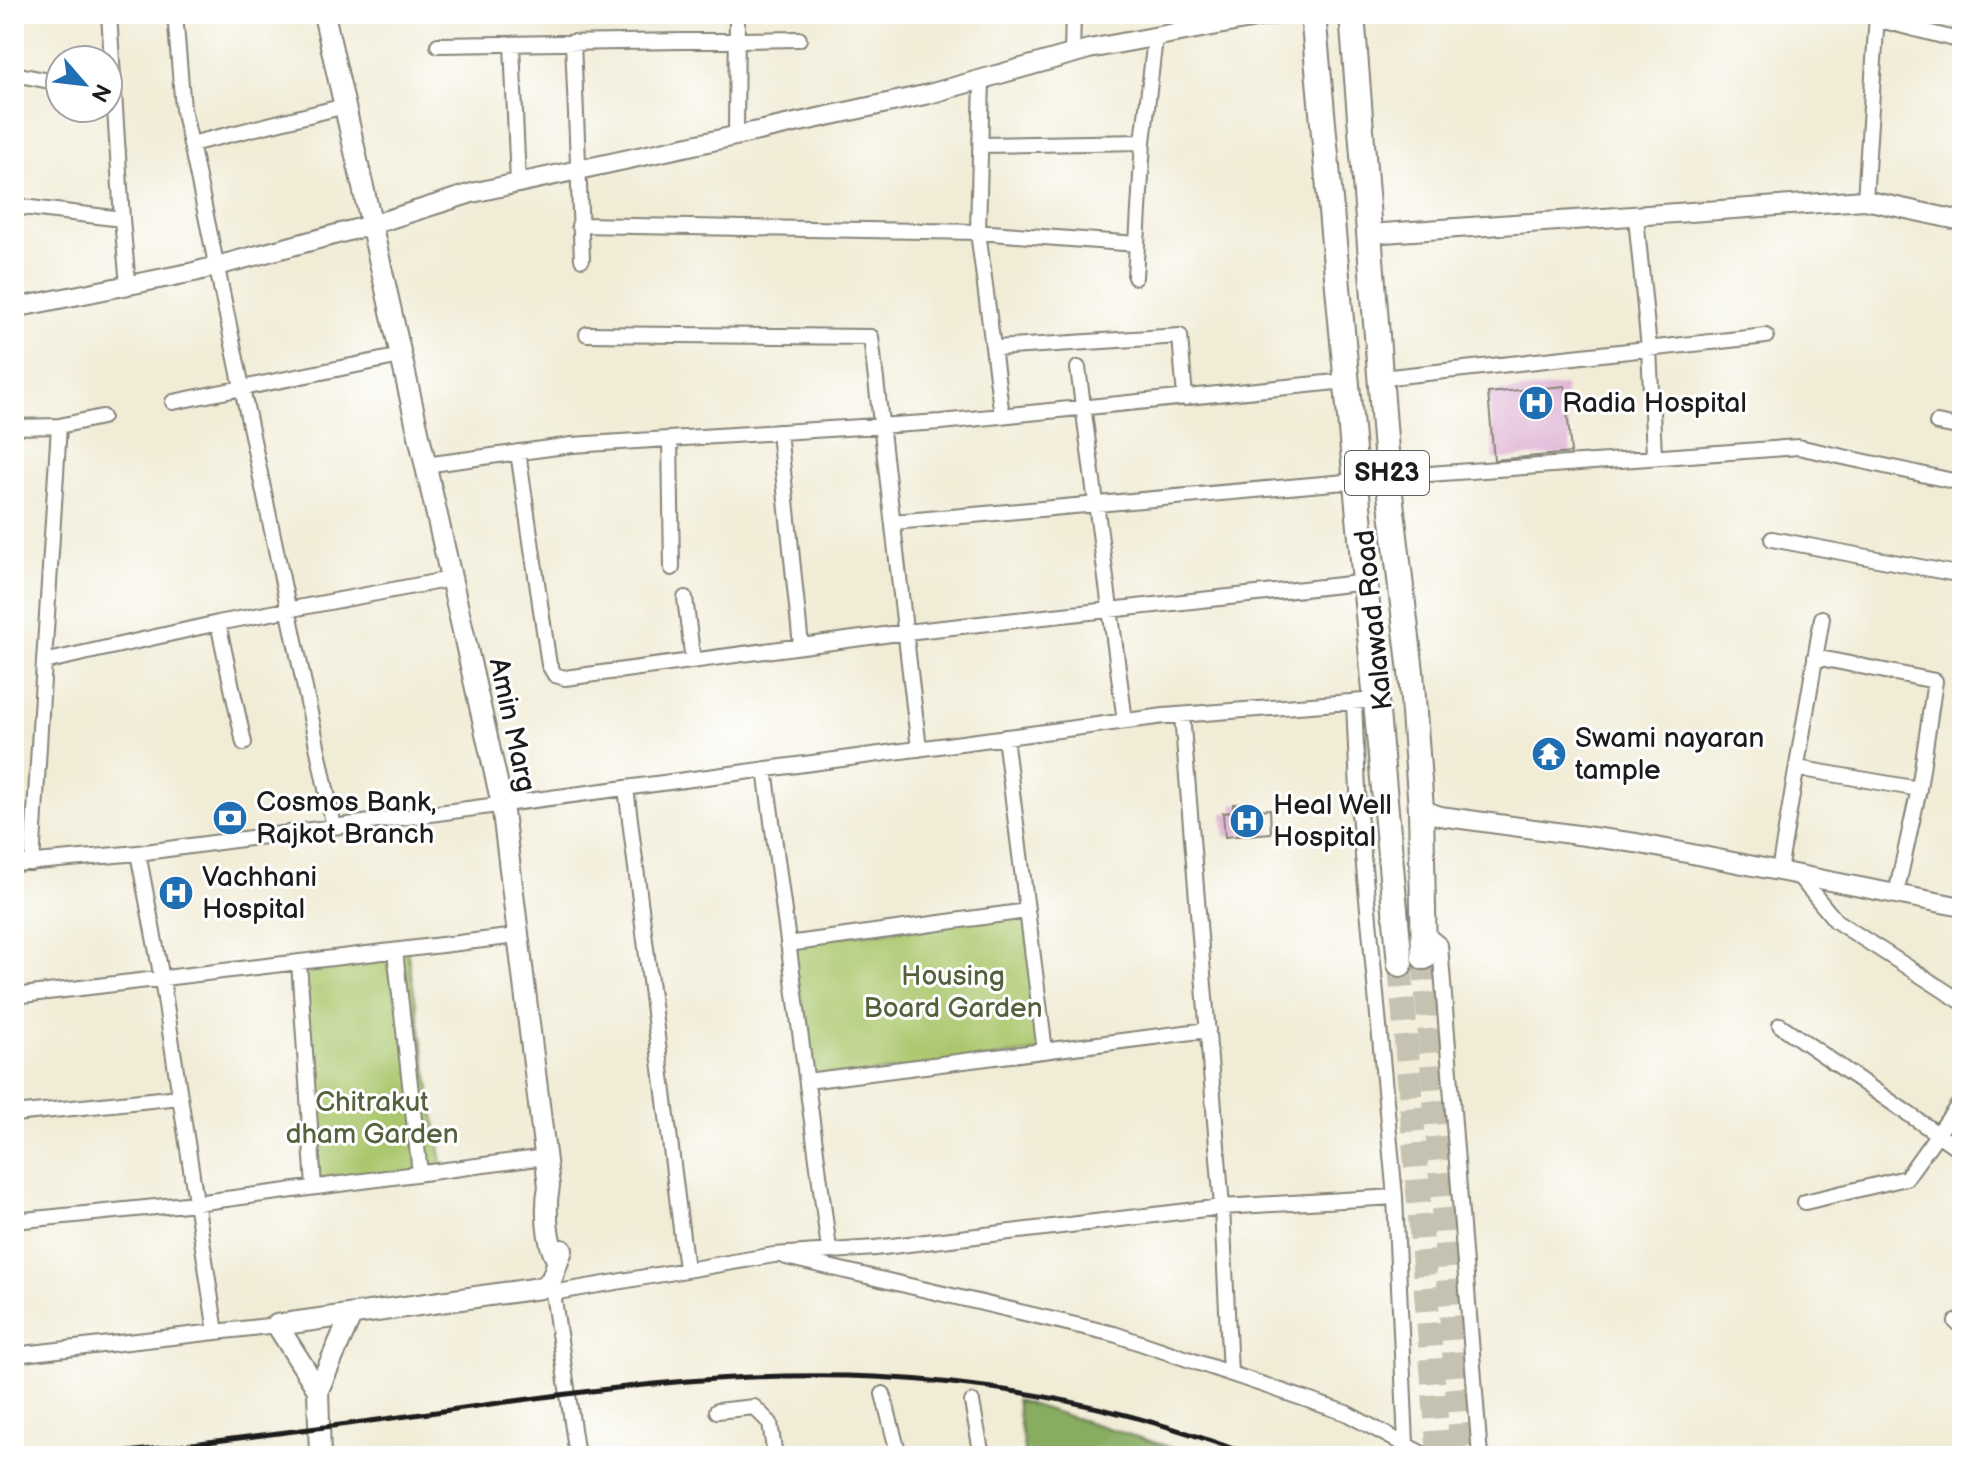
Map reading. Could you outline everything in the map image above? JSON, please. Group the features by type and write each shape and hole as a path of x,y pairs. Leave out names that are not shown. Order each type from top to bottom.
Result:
{"main road":[{"name":"Amin Marg","path":"324,14 502,804 549,1186 557,1193 562,1249 552,1287"},
{"name":"Kalawad Road","path":"1313,14 1346,381 1368,582 1366,701"},
{"name":"Kalawad Road","path":"1352,14 1388,477 1411,672 1421,809 1424,932"},
{"name":"SH23","path":"1366,701 1400,964"},
{"name":"SH23","path":"1424,932 1424,957"},
{"path":"318,1390 277,1325 552,1287"},
{"path":"320,1456 318,1390 351,1316"}],"street":[{"path":"109,14 110,44"},
{"path":"175,14 183,109 334,827"},
{"path":"736,136 737,14"},
{"path":"1072,54 1073,14"},
{"path":"14,308 215,266 371,225 472,193 929,94 1072,54 1155,38 1184,24 1277,14"},
{"path":"1865,200 1877,16 1962,41"},
{"path":"438,45 737,37 799,39"},
{"path":"1135,277 1143,142 1155,38"},
{"path":"573,42 582,259"},
{"path":"512,44 518,183"},
{"path":"14,74 44,80"},
{"path":"982,79 978,232 996,348 1002,416"},
{"path":"191,144 345,106"},
{"path":"115,124 128,285"},
{"path":"981,145 1143,142"},
{"path":"1369,234 1865,200 1962,221"},
{"path":"14,206 122,219"},
{"path":"1636,218 1649,348 1654,455"},
{"path":"579,225 978,232 1137,244"},
{"path":"587,334 871,337 919,749"},
{"path":"996,348 1180,336 1185,398"},
{"path":"1381,378 1766,336"},
{"path":"173,402 401,356"},
{"path":"1078,368 1125,721"},
{"path":"425,465 518,452 1002,416 1346,381"},
{"path":"14,427 59,426 102,417"},
{"path":"1937,423 1962,428"},
{"path":"32,863 59,426"},
{"path":"779,432 801,646"},
{"path":"670,439 672,568"},
{"path":"1388,477 1654,455 1798,447 1962,483"},
{"path":"518,452 549,665 555,675 565,678 906,632 1368,582"},
{"path":"894,522 1356,481"},
{"path":"1772,539 1962,575"},
{"path":"44,662 218,623 451,579"},
{"path":"685,598 693,661"},
{"path":"1822,618 1797,768 1788,873 1836,921 1962,1002"},
{"path":"218,623 244,743"},
{"path":"1815,657 1935,681 1919,789 1896,894"},
{"path":"14,864 138,853 1125,721 1366,701 1359,813 1395,1197 1406,1444"},
{"path":"1182,715 1222,1207 1230,1373"},
{"path":"1005,737 1045,1051"},
{"path":"1797,768 1919,789"},
{"path":"765,769 829,1249"},
{"path":"626,788 686,1269"},
{"path":"1421,809 1440,816 1636,843 1962,907"},
{"path":"138,853 162,979 216,1332"},
{"path":"788,944 1027,911"},
{"path":"1424,932 1440,945 1480,1456"},
{"path":"14,996 517,936"},
{"path":"395,951 420,1173"},
{"path":"299,962 314,1187"},
{"path":"1780,1025 1962,1151"},
{"path":"807,1081 1208,1030"},
{"path":"14,1114 180,1097"},
{"path":"1805,1202 1906,1178 1962,1100"},
{"path":"14,1221 196,1203 545,1157"},
{"path":"577,1456 552,1287 774,1255 875,1248 1222,1207 1395,1197"},
{"path":"774,1255 1114,1334 1346,1413 1426,1456"},
{"path":"14,1355 277,1325"},
{"path":"883,1394 899,1456"},
{"path":"972,1402 982,1456"},
{"path":"717,1411 754,1407 770,1423 775,1456"}],"green space":[{"name":"Housing Board Garden","path":"1027,911 1045,1051 807,1081 788,944"},
{"name":"Chitrakut dham Garden","path":"407,949 443,1170 314,1187 299,962"},
{"path":"1016,1400 1199,1456 1025,1456"}],"building":[{"path":"1565,386 1571,453 1494,460 1488,393"},
{"path":"1256,803 1256,810 1270,809 1271,833 1225,837 1223,813 1233,812 1233,804"}],"tunnel":[{"path":"1424,957 1462,1456"},
{"path":"1400,964 1439,1456"}],"railway":[{"path":"95,1456 600,1390 710,1379 820,1376 923,1380 1019,1392 1114,1412 1207,1439 1252,1456"}],"place":[{"name":"Radia Hospital","path":"1536,403"},
{"name":"Swami nayaran tample","path":"1549,754"},
{"name":"Cosmos Bank, Rajkot Branch","path":"230,818"},
{"name":"Heal Well Hospital","path":"1247,821"},
{"name":"Vachhani Hospital","path":"176,893"}]}
